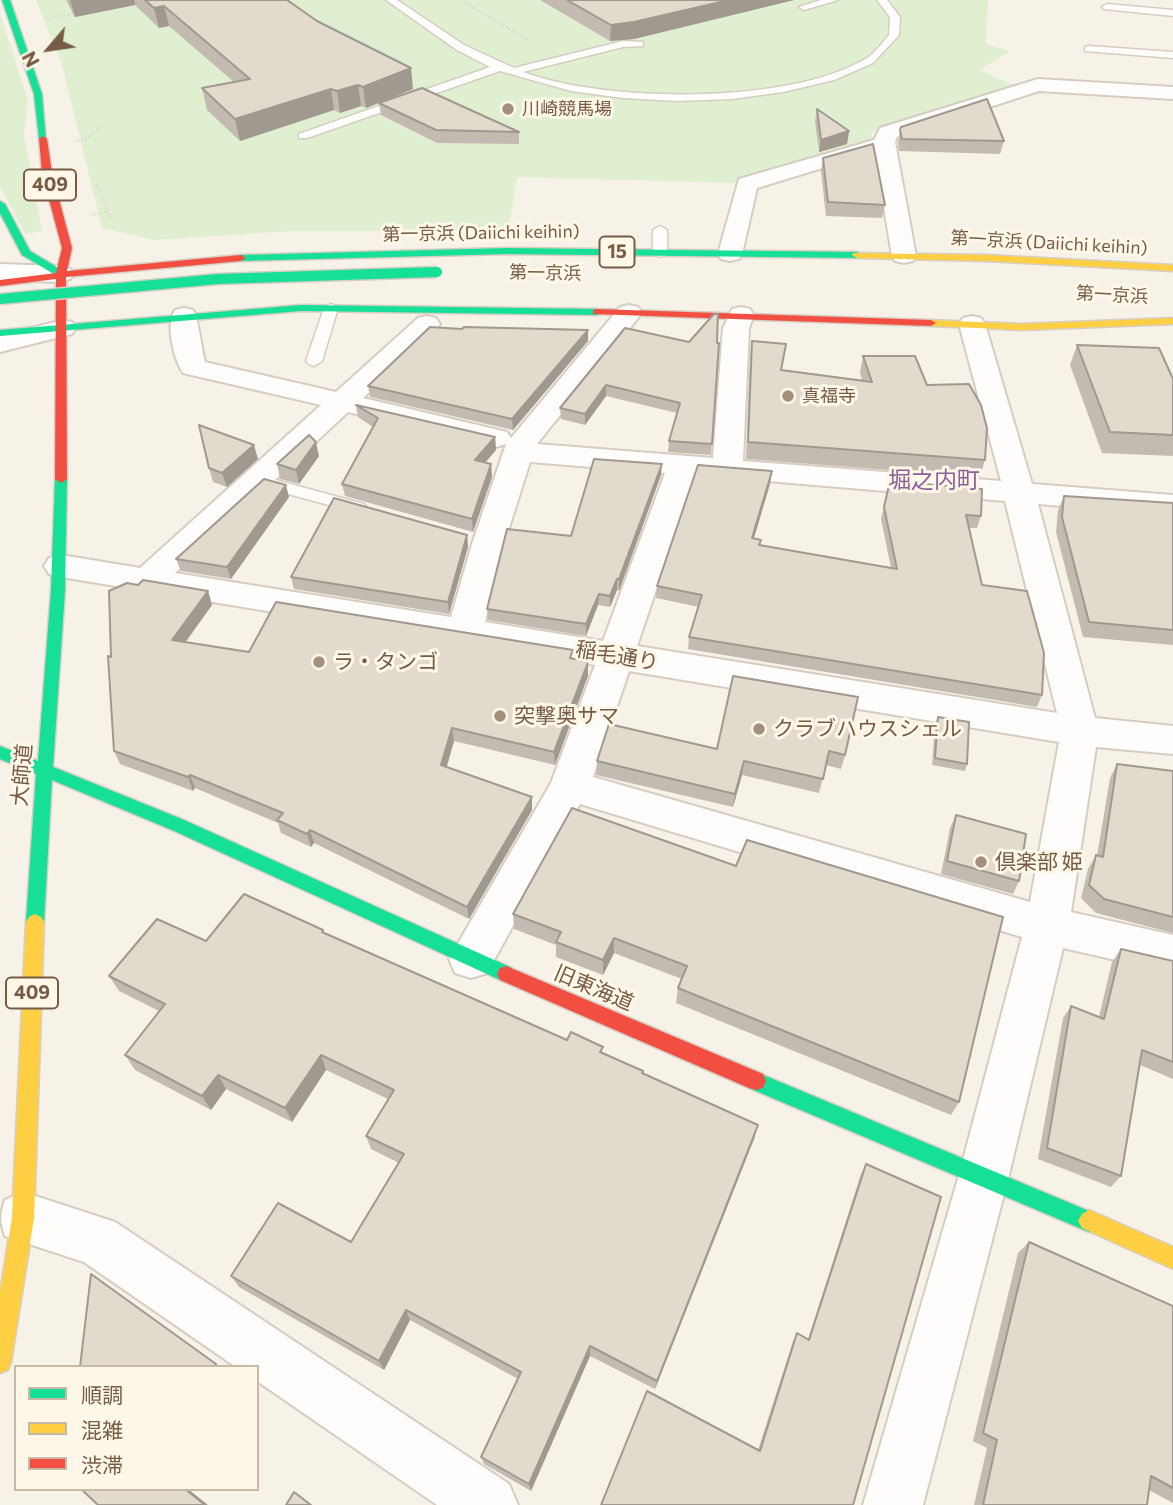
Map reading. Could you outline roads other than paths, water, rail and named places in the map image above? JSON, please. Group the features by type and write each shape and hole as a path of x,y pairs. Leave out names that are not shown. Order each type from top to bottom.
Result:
{"main road":[{"name":"大師道","path":"0,1362 23,1218 39,820 61,566 61,274 67,248 47,173 38,94 6,0"},
{"name":"409","path":"0,204 26,253 61,274"},
{"name":"第一京浜 (Daiichi keihin)","path":"0,283 61,274 294,256 541,250 904,256 1173,268"},
{"name":"第一京浜","path":"887,272 1173,268"},
{"path":"0,299 71,290 265,275 457,272"},
{"path":"35,312 218,296 382,290"},
{"path":"0,333 184,316 331,308 741,315 1022,327 1173,319"},
{"name":"第一京浜","path":"1041,310 1173,319"},
{"name":"旧東海道","path":"0,752 109,794 471,959 984,1175 1173,1258"}],"street":[{"path":"904,256 884,142 888,132 1038,85 1146,89 1173,93"},
{"path":"730,254 747,184 884,142"},
{"path":"0,272 61,274"},
{"path":"465,630 482,542 521,448 629,313"},
{"path":"727,469 736,328 741,315"},
{"path":"184,316 184,330 193,367 345,401 521,448 727,469 1173,505"},
{"path":"147,580 427,324"},
{"path":"893,1505 984,1175 1047,926 1080,731 972,324"},
{"path":"0,344 63,328"},
{"path":"471,959 570,786 683,465"},
{"name":"稲毛通り","path":"61,566 1080,731 1173,740"},
{"path":"570,786 1047,926 1173,954"},
{"path":"23,1218 97,1240 488,1505"}],"lane":[{"path":"391,0 484,61 500,67 573,89 658,98 757,93 800,85 845,72 871,60 894,34 895,18 882,0"},
{"path":"804,7 833,0"},
{"path":"1107,7 1173,13"},
{"path":"515,72 528,66 623,44 639,44"},
{"path":"1089,49 1173,55"},
{"path":"303,136 500,67"},
{"path":"660,230 660,253"},
{"path":"314,361 331,308"},
{"path":"257,480 373,512"}],"place":[{"name":"川崎競馬場","path":"508,109"},
{"name":"真福寺","path":"788,396"},
{"name":"ラ・タンゴ","path":"319,662"},
{"name":"突撃奥サマ","path":"500,716"},
{"name":"クラブハウスシェル","path":"759,729"},
{"name":"倶楽部 姫","path":"981,862"}],"district":[{"name":"堀之内町","path":"934,480"}]}
